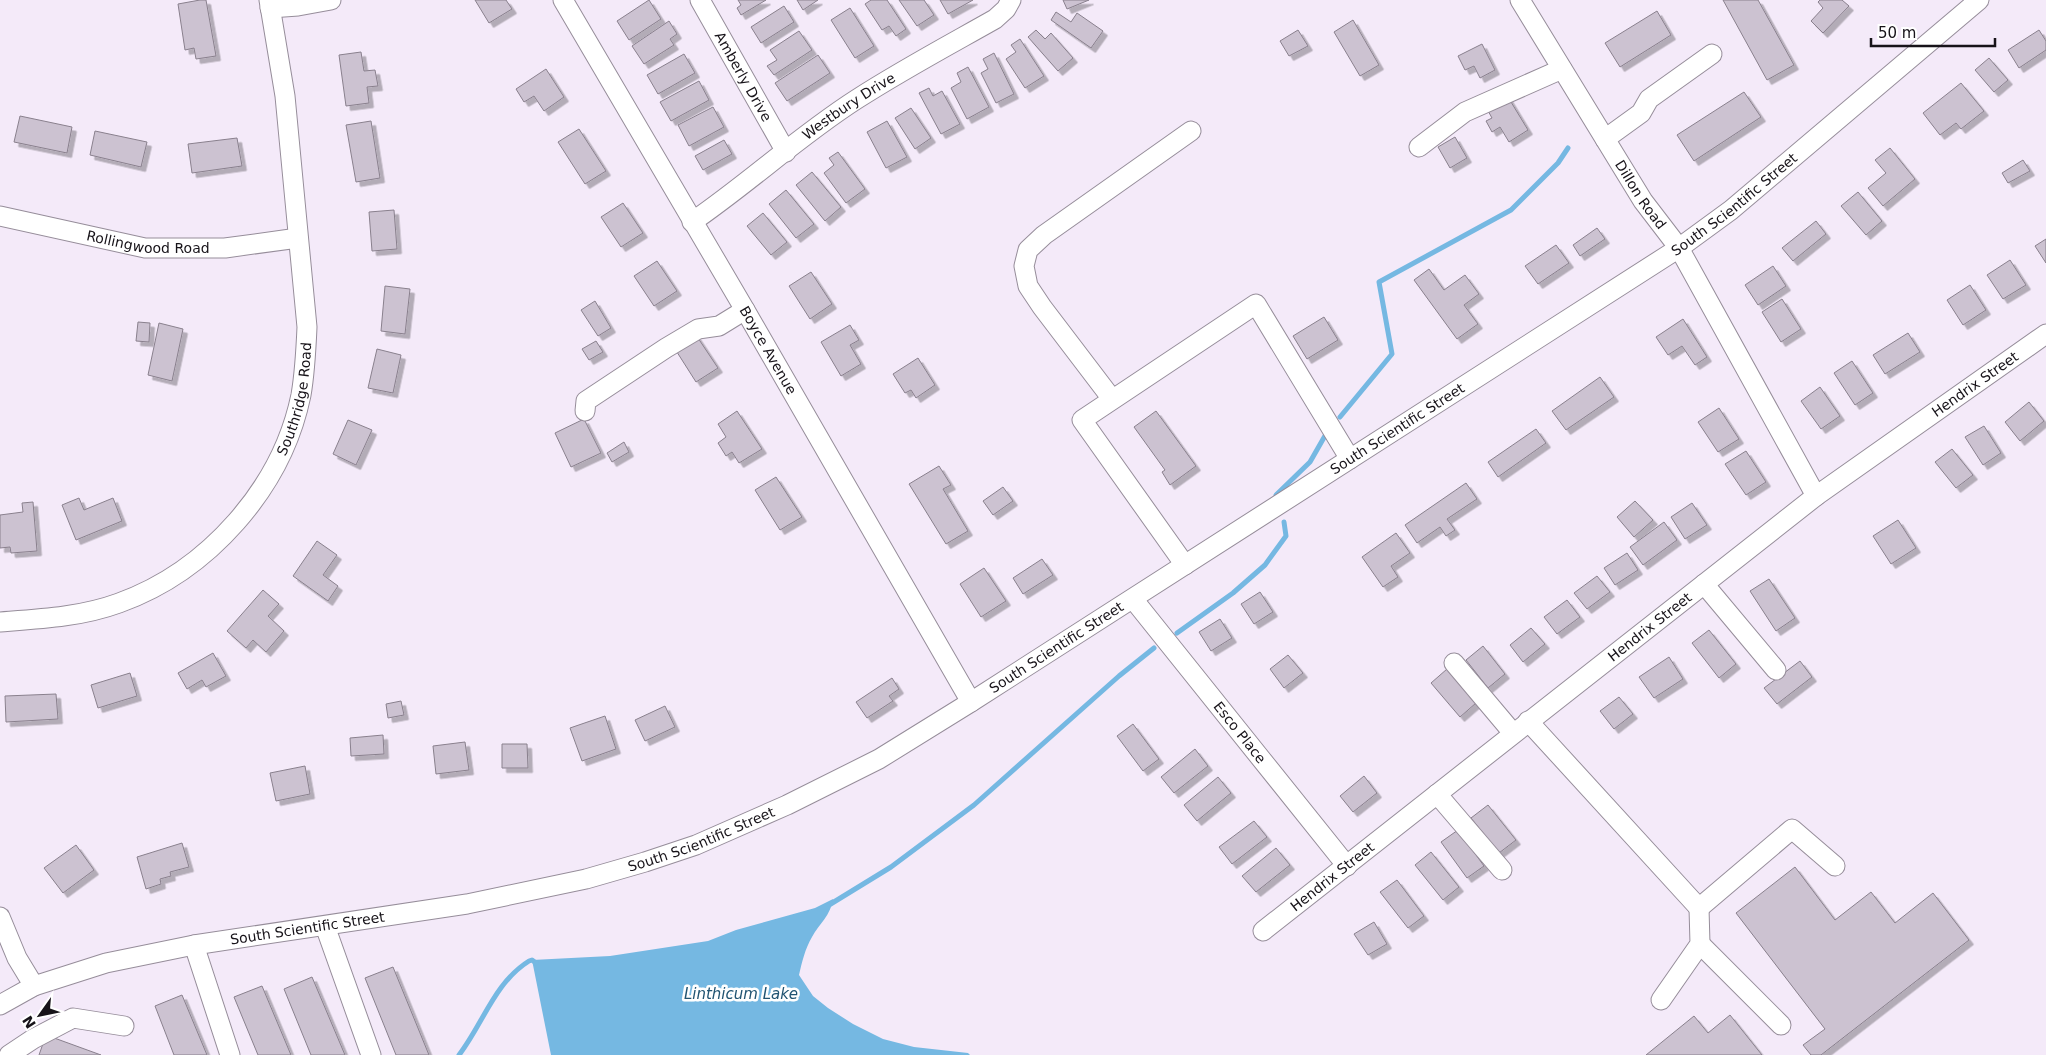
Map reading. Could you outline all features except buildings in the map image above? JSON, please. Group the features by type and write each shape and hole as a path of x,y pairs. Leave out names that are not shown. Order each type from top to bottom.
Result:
{"street":[{"path":"270,4 298,6 331,0"},
{"name":"Boyce Avenue","path":"563,0 972,702"},
{"name":"Amberly Drive","path":"700,0 786,152"},
{"name":"Westbury Drive","path":"692,222 786,152 802,137 857,99 995,19 1006,9 1011,0"},
{"name":"Dillon Road","path":"1520,0 1643,201 1679,248 1816,496"},
{"name":"South Scientific Street","path":"0,1005 34,986 106,963 194,945 466,904 586,879 696,845 787,805 879,759 972,702 1679,248 1731,210 1979,0"},
{"name":"Southridge Road","path":"0,622 64,617 92,611 120,603 154,588 183,571 209,550 241,516 260,492 277,462 291,430 306,362 307,327 285,96 270,4"},
{"path":"1605,139 1641,113 1649,99 1712,54"},
{"path":"1419,147 1465,112 1562,69"},
{"path":"1112,399 1028,286 1024,266 1028,250 1044,234 1191,131"},
{"name":"Rollingwood Road","path":"0,216 145,248 225,248 298,238"},
{"path":"1186,565 1082,420 1256,304 1350,459"},
{"path":"585,411 586,401 666,348 698,329 719,326 745,310"},
{"name":"Hendrix Street","path":"1263,931 1816,496 2046,334"},
{"path":"1704,584 1776,670"},
{"name":"Esco Place","path":"1133,599 1346,866"},
{"path":"1454,664 1513,733"},
{"path":"1528,721 1699,908 1700,944 1661,1000"},
{"path":"1437,794 1502,870"},
{"path":"1699,908 1792,829 1835,866"},
{"path":"0,917 17,958 34,986"},
{"path":"325,926 371,1055"},
{"path":"1700,944 1781,1025"},
{"path":"194,945 230,1055"},
{"path":"9,1055 33,1039 73,1018 124,1026"}],"water":[{"name":"Linthicum Lake","path":"833,899 827,915 807,946 799,975 813,996 853,1024 883,1039 914,1047 968,1053 970,1055 551,1055 532,960 610,956 708,941 736,930 815,908"}],"waterway":[{"path":"1340,417 1392,354 1379,282 1511,210 1558,163 1568,148"},
{"path":"1276,495 1310,462 1326,434"},
{"path":"1177,633 1233,593 1265,565 1286,536 1284,522"},
{"path":"829,905 891,867 974,805 1119,676 1154,648"},
{"path":"459,1055 498,992 507,981 529,961 532,960 536,963"}]}
